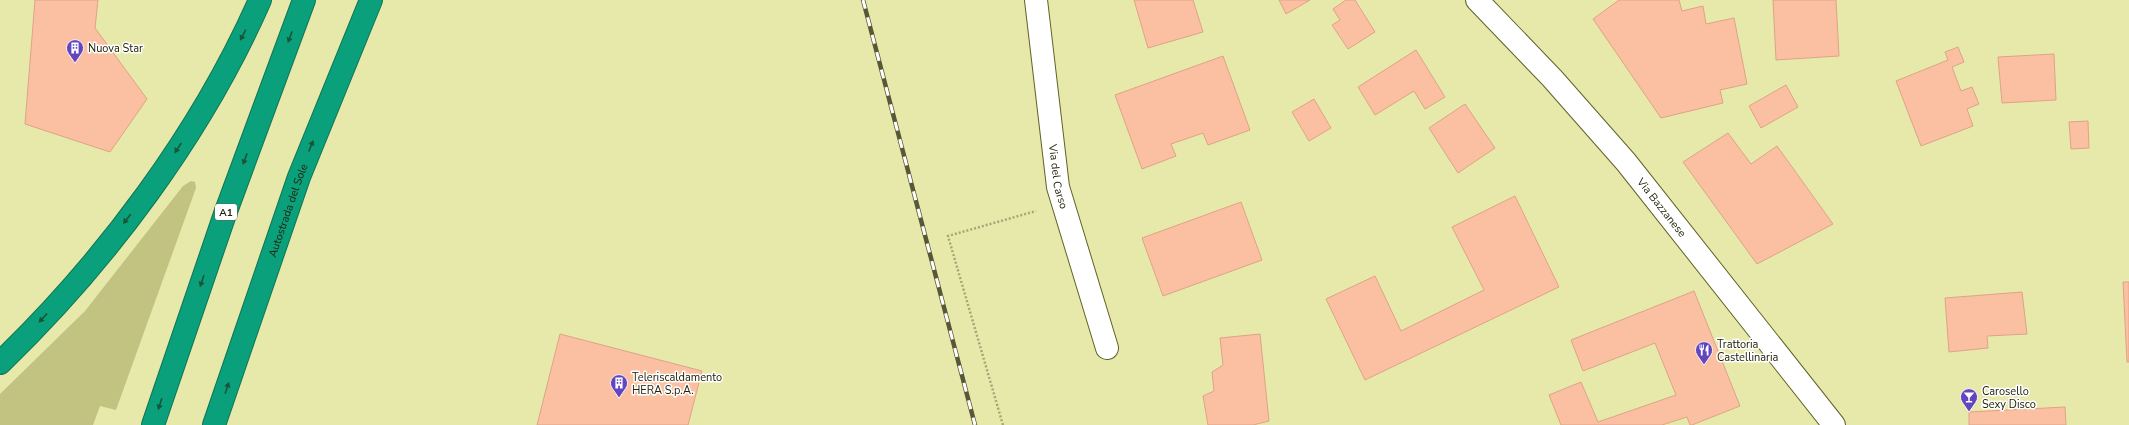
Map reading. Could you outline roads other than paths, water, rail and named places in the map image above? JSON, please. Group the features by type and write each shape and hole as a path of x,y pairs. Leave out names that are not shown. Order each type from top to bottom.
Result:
{"highway":[{"path":"0,364 88,269 151,188 192,128 260,0"},
{"name":"A1","path":"154,425 225,214 304,0"},
{"name":"Autostrada del Sole","path":"214,425 299,176 371,0"}],"main road":[{"name":"Via del Carso","path":"1036,0 1058,188 1107,348"},
{"name":"Via Bazzanese","path":"1477,0 1552,78 1626,162 1834,425"}],"railway":[{"path":"863,0 975,425"}],"place":[{"name":"Nuova Star","path":"75,63"},
{"name":"Trattoria Castellinaria","path":"1704,365"},
{"name":"Teleriscaldamento HERA S.p.A.","path":"619,398"},
{"name":"Carosello Sexy Disco","path":"1969,412"}]}
